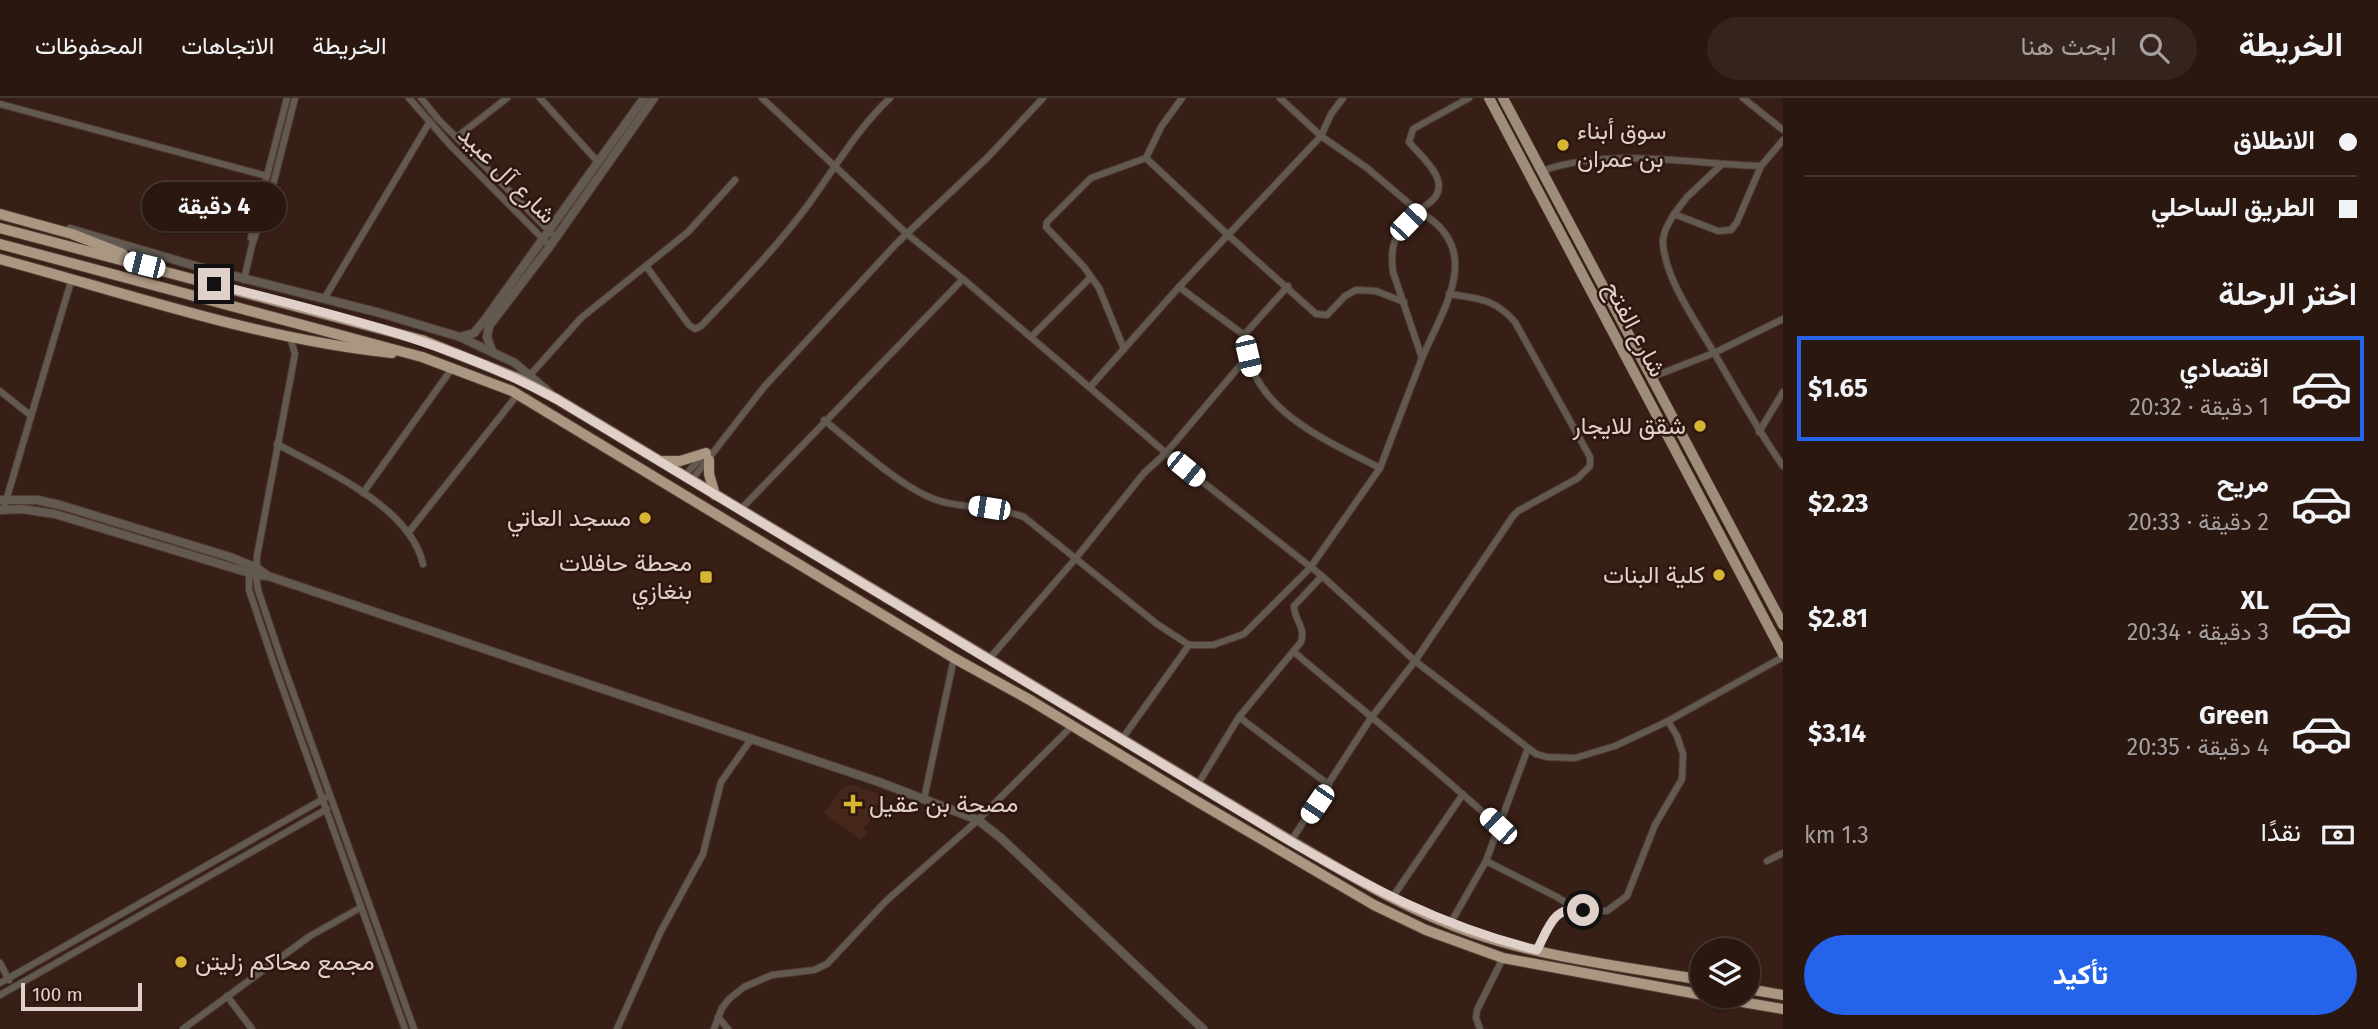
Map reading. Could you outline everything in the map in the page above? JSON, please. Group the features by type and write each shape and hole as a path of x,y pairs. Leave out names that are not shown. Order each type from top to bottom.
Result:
{"highway":[{"path":"0,214 72,234 168,272"},
{"path":"0,228 422,340 517,378 660,461 1291,841 1392,898 1450,924 1537,950 1690,979"},
{"path":"0,244 304,323 422,357 518,394 954,658 1374,905 1438,935 1503,958 1690,992"},
{"path":"0,259 290,337 422,357"},
{"path":"660,461 680,461 707,456 715,495"},
{"path":"1760,991 1783,995"},
{"path":"1760,1005 1783,1009"}],"main road":[{"name":"شارع الفتح","path":"1489,98 1783,656"},
{"path":"1503,98 1783,625"},
{"path":"1701,499 1713,493"}],"street":[{"path":"242,279 287,99 276,98"},
{"path":"242,279 274,181 295,98"},
{"name":"شارع آل عبيد","path":"409,98 429,123 542,239 553,242"},
{"name":"شارع آل عبيد","path":"422,98 548,230 553,242"},
{"path":"457,137 507,98"},
{"path":"540,98 598,162"},
{"path":"460,337 471,335 479,327 644,98"},
{"path":"492,351 487,337 489,326 553,242 654,98"},
{"path":"762,98 907,234 1166,453 1322,576 1415,662 1528,748 1547,757 1575,758 1615,746 1668,721 1783,656"},
{"path":"646,266 689,326 698,328 762,261 807,206 863,126 890,98"},
{"path":"688,479 764,387 907,234 988,157 1043,98"},
{"path":"1124,349 1099,288 1047,231 1047,222 1091,178 1146,158 1161,127 1182,98"},
{"path":"824,421 930,498 1006,510 1024,517 1157,624 1189,645 1213,645 1244,634 1310,568 1380,468 1455,273 1456,254 1445,233 1367,168 1321,136 1280,98"},
{"path":"1090,387 1179,287 1321,136 1331,114 1343,98"},
{"path":"1422,358 1393,272 1391,249 1397,233 1435,197 1440,184 1437,176 1409,142 1410,135 1413,129 1469,98"},
{"path":"1743,98 1783,130"},
{"path":"1752,105 1756,98"},
{"path":"0,104 267,176"},
{"path":"324,299 429,123"},
{"path":"1674,214 1718,231 1731,230 1761,166 1783,140"},
{"path":"1146,158 1227,235 1310,309 1322,316 1331,313 1345,296 1356,290 1376,291 1404,302"},
{"path":"1542,171 1584,159 1761,166"},
{"path":"1721,165 1687,197 1674,214 1664,232 1662,242 1684,303 1759,432 1783,466"},
{"path":"531,374 580,318 688,232 735,180"},
{"path":"18,218 65,227 242,279 420,324 460,337 492,351 531,374 558,400"},
{"path":"1031,337 1091,277"},
{"path":"72,278 3,500 3,510 23,509 55,514 253,570"},
{"path":"740,510 962,279"},
{"path":"1244,335 1287,286"},
{"path":"1179,287 1244,335 1252,374 1269,396 1294,420 1380,468"},
{"path":"1291,841 1371,718 1415,662 1513,516 1578,478 1590,466 1590,457 1515,322 1505,310 1493,303 1475,297 1449,294"},
{"path":"1652,377 1714,353 1783,319"},
{"path":"290,337 295,355 249,590 405,1029"},
{"path":"989,659 1076,558 1144,473 1166,453 1248,356"},
{"path":"363,493 453,367"},
{"path":"0,391 30,415"},
{"path":"1759,432 1783,392"},
{"path":"408,533 518,394"},
{"path":"277,444 375,501 408,533 420,551 423,564"},
{"path":"3,500 37,500 195,546 268,576 752,738 978,820 1002,838 1203,1029"},
{"path":"253,570 284,667 414,1029"},
{"path":"1198,784 1239,717 1294,652 1303,635 1303,629 1293,610 1294,606 1322,576"},
{"path":"1122,739 1189,645"},
{"path":"1294,652 1464,794 1498,826"},
{"path":"924,799 954,658"},
{"path":"276,670 284,667"},
{"path":"1239,717 1329,785"},
{"path":"1537,950 1557,915 1566,909 1607,911 1627,896 1655,825 1682,779 1683,754 1668,721"},
{"path":"714,1029 729,999 744,988 772,975 814,970 827,964 886,901 978,820 1072,726"},
{"path":"617,1029 660,933 703,854 721,782 752,738"},
{"path":"1450,924 1486,861 1528,748"},
{"path":"1392,898 1464,794"},
{"path":"0,995 330,796"},
{"path":"0,983 333,805"},
{"path":"1768,861 1783,853"},
{"path":"1486,861 1574,908"},
{"path":"183,1029 310,936 360,908"},
{"path":"1480,1029 1477,1010 1503,958"},
{"path":"0,963 13,988"},
{"path":"227,996 249,1028"},
{"path":"718,1017 728,1029"}],"shaded area":[{"name":"مصحة بن عقيل","path":"850,784 883,795 868,815 872,818 863,829 867,832 861,840 824,813 843,787"}],"place":[{"name":"سوق أبناء بن عمران","path":"1563,145"},
{"name":"شقق للايجار","path":"1700,426"},
{"name":"مسجد العاتي","path":"645,518"},
{"name":"كلية البنات","path":"1719,575"},
{"name":"محطة حافلات بنغازي","path":"706,577"},
{"name":"مصحة بن عقيل","path":"853,804"},
{"name":"مجمع محاكم زليتن","path":"181,962"}],"route":[{"path":"214,284 422,340 517,378 1381,893 1472,933 1537,950 1557,915 1566,909 1583,910"}]}
